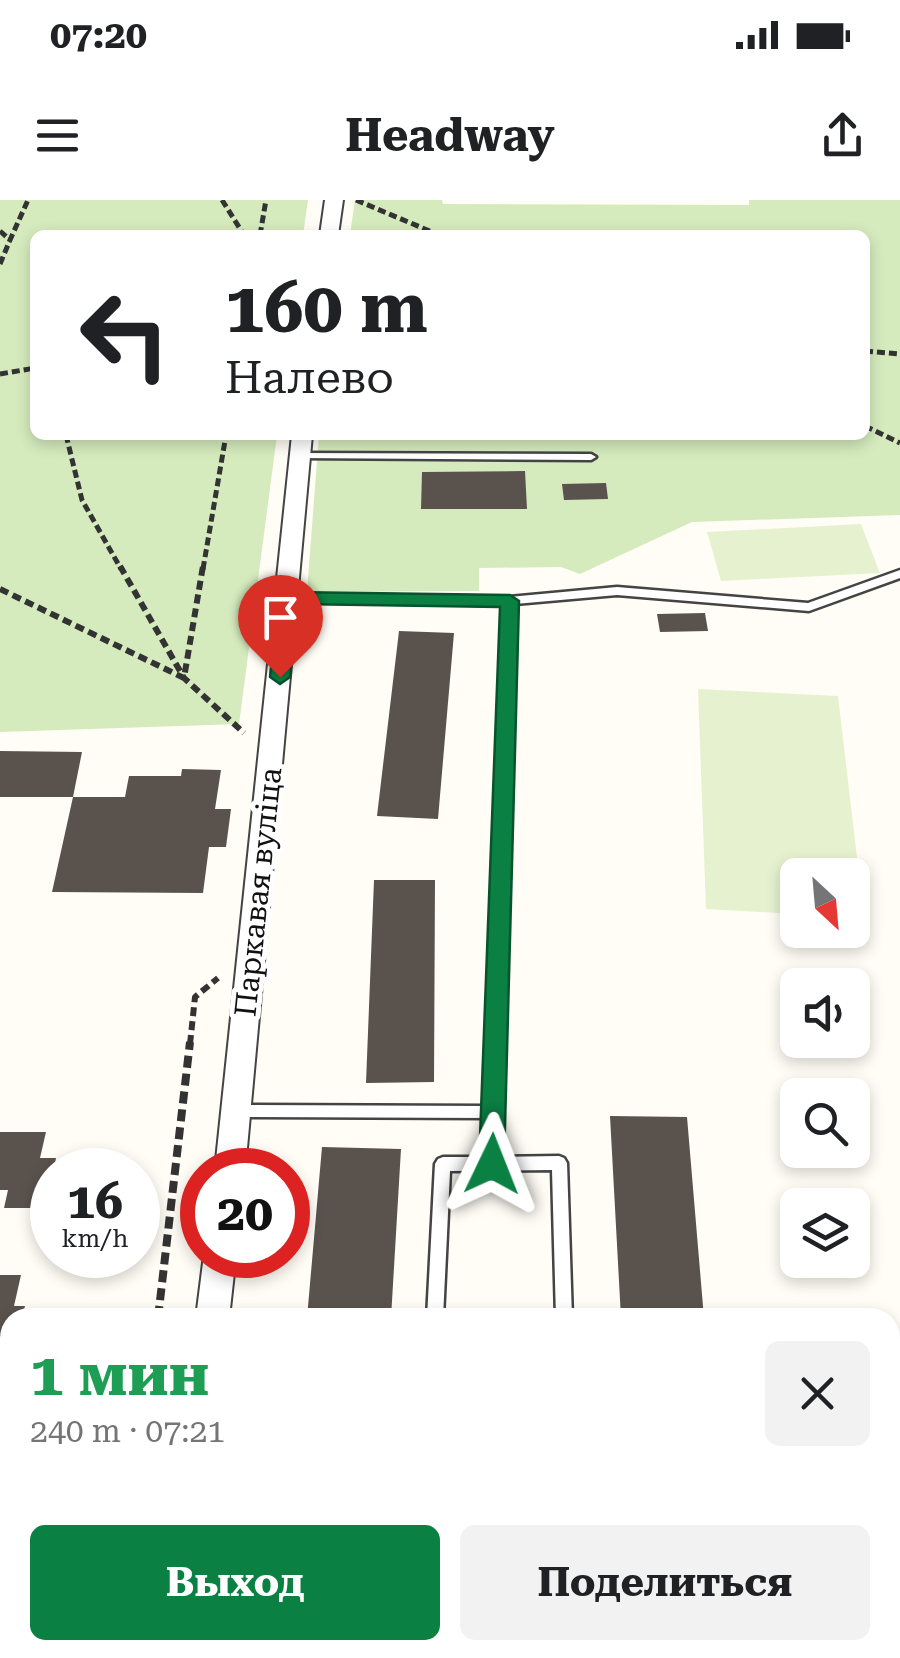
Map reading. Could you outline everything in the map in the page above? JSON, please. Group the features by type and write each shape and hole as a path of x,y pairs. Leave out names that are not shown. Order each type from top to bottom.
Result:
{"street":[{"path":"330,230 334,200"},
{"name":"Паркавая вуліца","path":"233,1148 301,446"},
{"path":"213,1308 217,1278"}],"lane":[{"path":"301,446 591,457"},
{"path":"288,598 510,601 618,590 809,608 900,574"},
{"path":"492,1164 510,601"},
{"path":"237,1111 493,1112"},
{"path":"436,1308 443,1164 560,1163 564,1308"}],"path":[{"path":"0,264 28,200"},
{"path":"222,200 241,230"},
{"path":"261,230 266,200"},
{"path":"355,200 427,230"},
{"path":"0,231 10,240"},
{"path":"870,351 900,354"},
{"path":"0,374 30,369"},
{"path":"870,428 900,443"},
{"path":"67,440 82,500 184,678"},
{"path":"184,678 225,440"},
{"path":"0,589 184,678 239,724 252,746"},
{"path":"159,1308 194,997 224,974"}],"green space":[{"path":"0,200 308,200 304,230 30,230 30,440 276,440 239,724 0,732"},
{"path":"355,200 749,205 749,200 900,200 900,515 692,522 580,574 561,567 479,568 479,591 307,592 319,440 870,440 870,230 351,230"},
{"path":"861,524 880,573 721,581 707,532"},
{"path":"698,689 838,696 857,858 780,858 780,913 706,909"}],"building":[{"path":"525,471 527,509 421,509 422,472"},
{"path":"606,483 608,499 564,500 562,484"},
{"path":"705,613 708,631 660,632 657,614"},
{"path":"399,631 454,633 438,819 377,816"},
{"path":"0,751 82,752 73,797 0,797"},
{"path":"182,769 221,770 215,809 231,809 226,847 209,847 203,893 52,892 73,797 125,797 129,776 181,776"},
{"path":"374,880 435,880 434,1082 366,1083"},
{"path":"610,1116 687,1117 703,1308 620,1308"},
{"path":"0,1132 46,1132 42,1148 30,1148 30,1208 4,1208 8,1190 0,1190"},
{"path":"322,1147 401,1149 392,1308 308,1308"},
{"path":"0,1275 21,1275 14,1306 24,1308 0,1308"}],"route":[{"path":"280,677 288,598 510,601 492,1164"}]}
